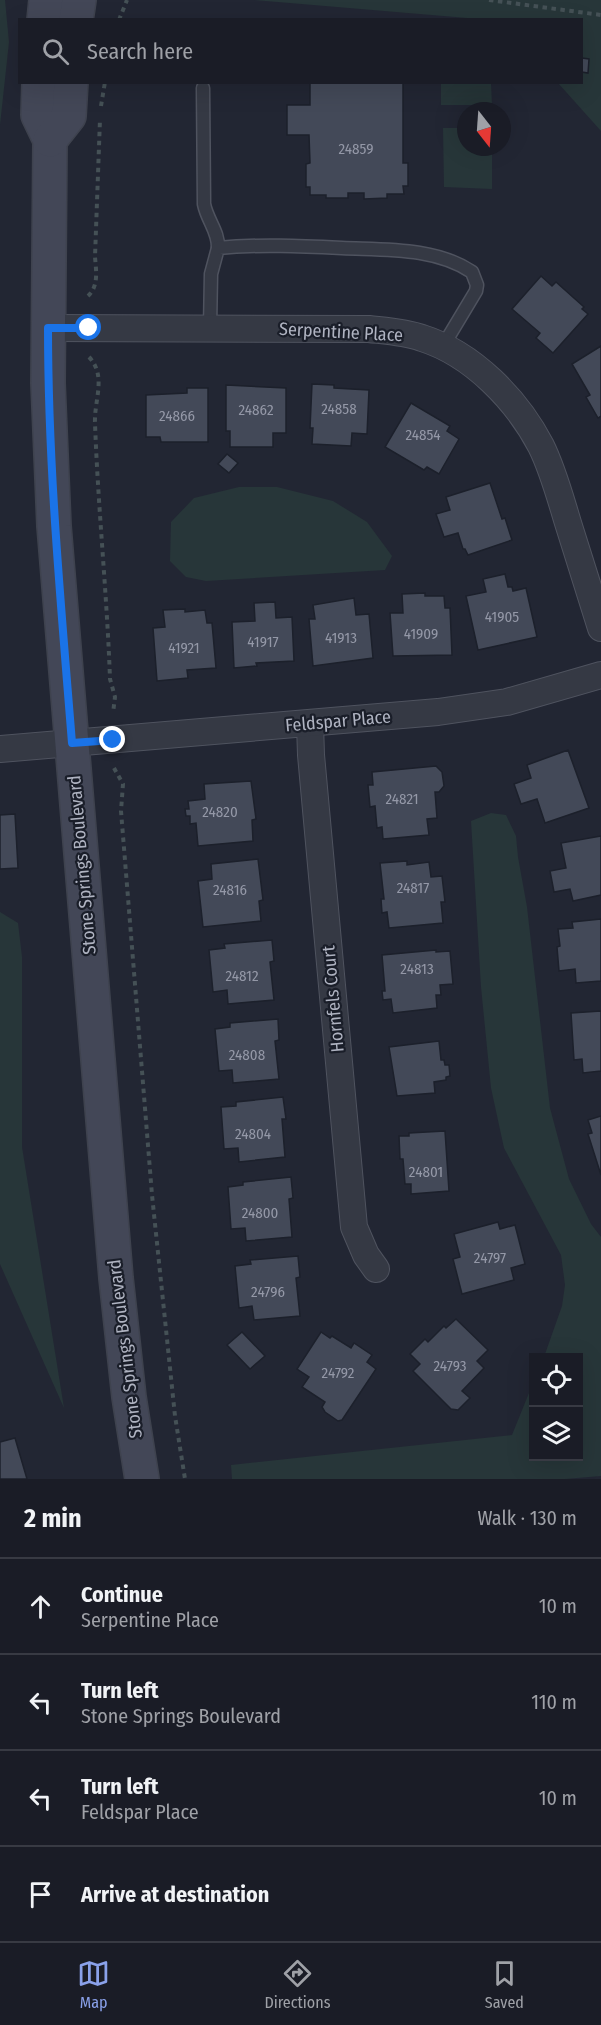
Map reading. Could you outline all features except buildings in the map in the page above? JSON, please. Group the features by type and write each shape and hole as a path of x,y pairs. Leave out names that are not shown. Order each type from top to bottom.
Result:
{"street":[{"path":"44,18 46,0"},
{"path":"76,18 79,0"},
{"name":"Stone Springs Boulevard","path":"39,84 38,115 50,140 48,383 54,526 116,1278 129,1397 142,1479"},
{"path":"50,140 69,116 71,84"},
{"name":"Serpentine Place","path":"48,328 369,329 410,334 443,346 471,364 494,384 519,412 541,447 553,476 601,628"},
{"name":"Feldspar Place","path":"0,749 310,724 478,707 537,695 601,675"},
{"name":"Hornfels Court","path":"310,724 354,1227 366,1255 376,1269"}],"lane":[{"path":"203,88 204,204 218,236 218,248 212,274 210,328"},
{"path":"218,248 308,246 380,249 456,262 472,272 477,285 472,300 443,346"}],"path":[{"path":"120,18 127,0"},
{"path":"489,0 601,15"},
{"path":"88,296 93,291 96,277 99,128 105,84"},
{"path":"89,357 98,372 99,389 94,412 110,679 115,697 113,712"},
{"path":"114,768 123,784 121,811 152,1194 175,1416 184,1479"}],"shaded area":[{"path":"0,0 5,0 9,42 0,125"},
{"path":"254,0 601,0 601,131 559,84 583,84 583,18 467,18"},
{"path":"441,84 491,84 492,102 457,102 457,105 441,105"},
{"path":"443,128 457,128 457,156 492,156 492,189 444,187"},
{"path":"239,487 277,487 333,501 367,522 392,556 385,570 206,581 186,577 170,561 171,522 194,498"},
{"path":"491,813 506,815 516,836 527,907 550,1108 569,1179 591,1224 601,1237 601,1476 565,1479 232,1479 231,1465 512,1435 529,1393 529,1461 583,1461 583,1353 545,1353 562,1306 565,1285 561,1255 504,1148 491,1088 481,987 471,821"},
{"path":"0,912 18,923 22,957 22,1147 64,1408 0,1264"}],"route":[{"path":"89,328 48,328 54,526 72,743 113,740"}]}
